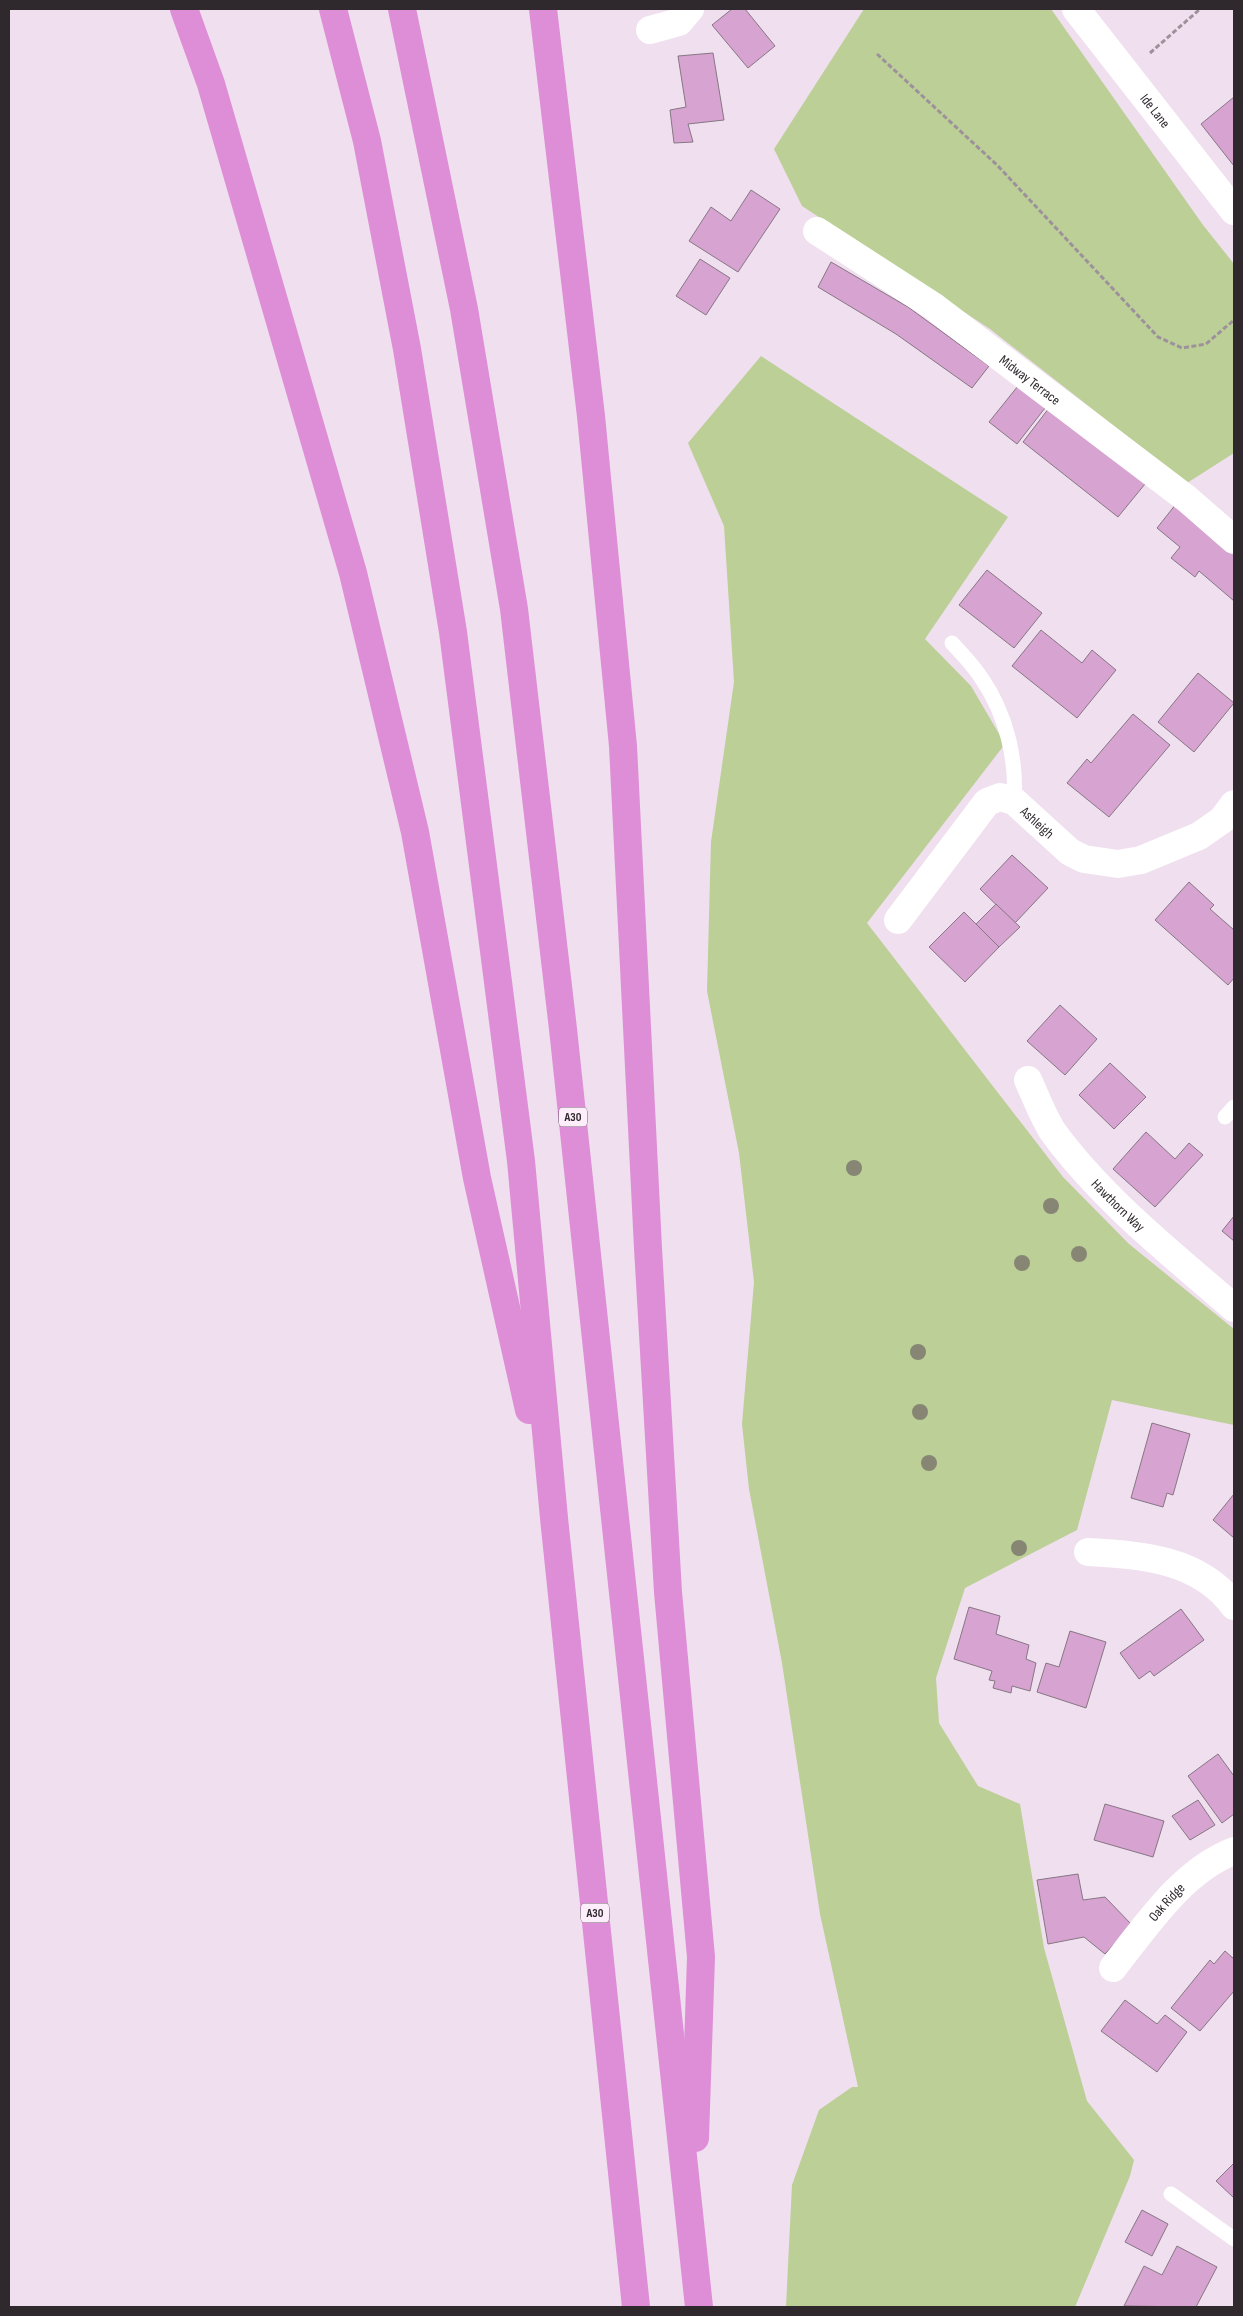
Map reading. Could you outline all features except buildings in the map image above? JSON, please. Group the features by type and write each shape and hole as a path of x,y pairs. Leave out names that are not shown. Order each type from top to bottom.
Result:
{"highway":[{"path":"184,9 211,84 353,573 414,832 477,1178 554,1518"},
{"name":"A30","path":"333,9 367,142 391,264 407,349 453,632 521,1161 554,1518 636,2307"},
{"name":"A30","path":"402,9 464,309 514,609 563,1029 699,2307"},
{"path":"543,9 591,416 623,746 648,1248 668,1592 701,1957 691,2232"}],"street":[{"path":"650,30 679,22 690,9"},
{"name":"Ide Lane","path":"1076,9 1234,211"},
{"name":"Midway Terrace","path":"817,231 941,311 1179,493 1234,540"},
{"name":"Ashleigh","path":"898,920 987,802 1000,797 1014,801 1070,852 1084,859 1102,863 1118,864 1141,860 1199,836 1230,818"},
{"name":"Hawthorn Way","path":"1028,1080 1052,1131 1085,1170 1133,1220 1234,1308"},
{"path":"1088,1552 1132,1555 1185,1567 1207,1578 1220,1588 1234,1606"},
{"name":"Oak Ridge","path":"1113,1968 1163,1904 1198,1874 1224,1855 1234,1851"}],"lane":[{"path":"952,643 981,677 998,709 1015,765 1014,801"},
{"path":"1170,2194 1234,2239"}],"path":[{"path":"1126,75 1200,9"},
{"path":"877,54 997,165 1158,337 1182,348 1206,344 1234,320"}],"green space":[{"path":"864,9 1051,9 1203,225 1234,264 1234,453 1187,483 990,329 802,206 774,149"},
{"path":"761,356 1008,517 925,639 971,686 1005,744 867,923 1063,1177 1129,1244 1234,1329 1234,1425 1112,1400 1077,1530 965,1588 936,1678 939,1723 978,1786 1020,1804 1044,1948 1087,2101 1134,2160 1130,2176 1075,2307 786,2307 792,2185 819,2110 852,2087 858,2087 820,1914 782,1663 749,1489 742,1424 754,1282 739,1153 707,991 711,842 734,682 724,526 688,443"}]}
